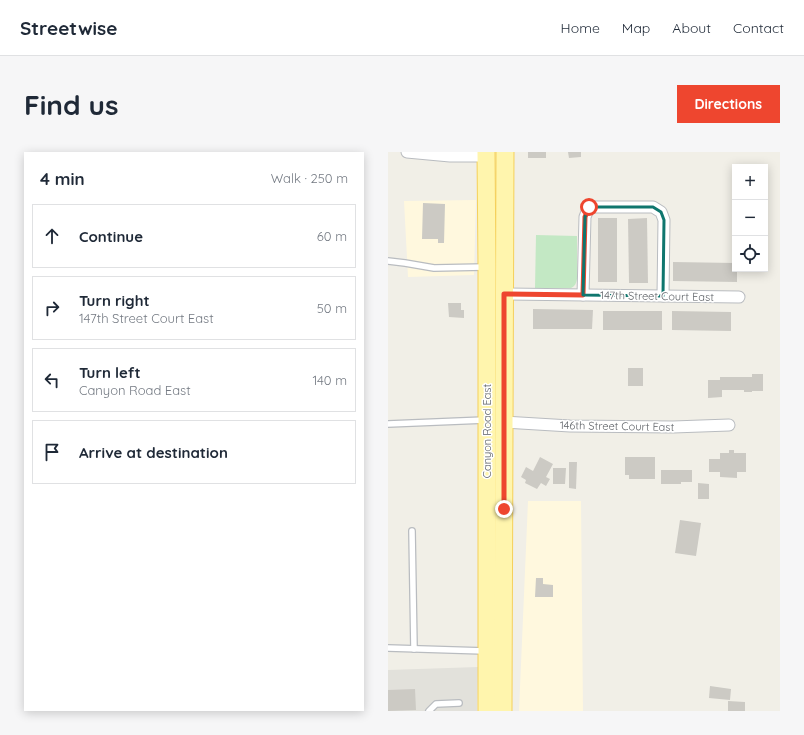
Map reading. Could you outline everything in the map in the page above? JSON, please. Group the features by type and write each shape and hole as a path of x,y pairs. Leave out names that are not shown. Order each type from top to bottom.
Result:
{"main road":[{"name":"Canyon Road East","path":"503,711 505,152"},
{"name":"Canyon Road East","path":"486,154 487,711"}],"street":[{"path":"408,152 450,156 486,154"},
{"path":"583,295 585,217 589,207 653,207 661,212 664,220 663,296"},
{"name":"147th Street Court East","path":"504,294 738,297"},
{"name":"146th Street Court East","path":"504,422 570,426 673,427 729,425"}],"lane":[{"path":"388,261 434,268 487,267"},
{"path":"388,424 487,420"},
{"path":"412,531 414,649"},
{"path":"388,648 487,651"},
{"path":"430,711 436,704 459,703"}],"highlighted area":[{"path":"589,207 653,207 661,212 664,220 663,296 583,295 585,217"}],"shaded area":[{"path":"476,200 474,275 408,277 404,201"},
{"path":"528,501 581,501 583,711 519,711"},
{"path":"478,667 477,711 388,711 388,670"}],"green space":[{"path":"536,235 577,236 577,279 576,284 571,288 535,288"}],"building":[{"path":"528,152 546,152 546,158 528,158"},
{"path":"568,152 581,152 581,157 569,158"},
{"path":"423,203 445,204 444,243 438,243 438,239 422,239"},
{"path":"598,218 617,218 617,282 598,282"},
{"path":"647,218 648,283 629,283 628,219"},
{"path":"673,262 732,263 732,272 737,272 737,282 673,281"},
{"path":"448,303 461,303 461,310 464,310 464,318 449,317"},
{"path":"533,309 593,310 592,329 533,329"},
{"path":"603,311 662,311 662,330 603,330"},
{"path":"672,311 731,312 731,331 672,330"},
{"path":"628,368 643,368 643,386 628,386"},
{"path":"752,374 763,374 763,391 752,391"},
{"path":"720,377 752,377 752,392 744,392 744,390 722,390 722,397 708,398 708,380 720,380"},
{"path":"729,450 734,450 734,453 746,453 746,472 737,472 737,478 720,477 720,472 709,472 709,459 720,459 720,453 729,453"},
{"path":"540,457 553,464 546,477 550,479 546,486 541,483 537,489 525,483 526,480 521,477 526,467 533,471"},
{"path":"625,457 655,457 655,479 629,479 629,475 625,475"},
{"path":"569,462 577,462 576,489 569,488"},
{"path":"553,468 566,468 565,484 553,484"},
{"path":"661,470 692,470 692,482 681,482 681,484 661,484"},
{"path":"698,483 709,484 709,499 698,499"},
{"path":"680,520 701,523 696,556 675,553"},
{"path":"536,578 543,578 543,584 553,585 553,597 535,597"},
{"path":"710,686 731,689 730,700 709,698"},
{"path":"415,689 416,710 388,711 388,690"},
{"path":"728,701 745,702 745,711 728,711"}],"route":[{"path":"504,509 504,294 583,295 585,217 589,207"}]}
